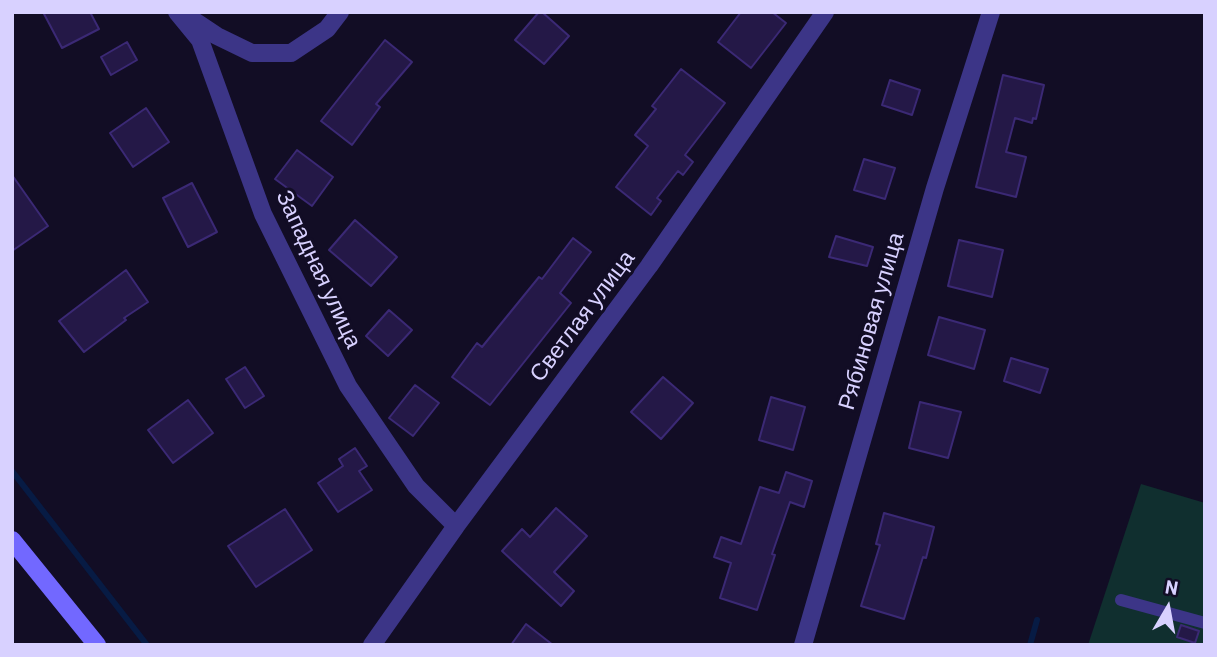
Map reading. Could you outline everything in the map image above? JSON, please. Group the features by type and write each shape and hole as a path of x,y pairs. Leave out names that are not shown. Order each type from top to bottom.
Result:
{"main road":[{"path":"12,540 97,645"}],"street":[{"name":"Западная улица","path":"179,12 217,36 252,53 291,53 327,29 340,12"},
{"name":"Западная улица","path":"179,12 200,40 263,214 348,386 416,486 456,526"},
{"name":"Светлая улица","path":"372,645 456,526 649,266 825,12"},
{"name":"Рябиновая улица","path":"803,645 935,188 991,12"}],"lane":[{"path":"1121,600 1205,623"}],"green space":[{"path":"1141,484 1205,503 1205,645 1088,645"}],"building":[{"path":"43,12 90,12 99,29 62,48"},
{"path":"539,12 569,36 544,64 515,40"},
{"path":"741,12 772,12 786,23 751,68 718,42"},
{"path":"385,40 412,62 376,104 380,107 352,145 321,121"},
{"path":"127,42 137,60 111,75 101,57"},
{"path":"681,69 725,103 685,155 693,162 683,175 678,171 657,198 661,201 651,215 616,187 648,146 635,135 656,109 652,106"},
{"path":"1003,75 1044,85 1036,119 1033,118 1032,123 1015,118 1006,152 1026,157 1016,197 976,187"},
{"path":"890,80 920,90 912,115 882,105"},
{"path":"146,108 169,142 133,167 110,133"},
{"path":"297,150 333,177 312,206 275,179"},
{"path":"864,159 895,168 885,199 854,190"},
{"path":"12,175 48,226 12,251"},
{"path":"192,183 217,232 188,247 163,198"},
{"path":"355,220 397,257 371,286 329,250"},
{"path":"836,236 873,247 867,266 829,257"},
{"path":"573,238 591,252 560,293 571,303 490,405 452,377 477,343 482,347 539,277 542,279"},
{"path":"959,240 1003,250 992,297 948,286"},
{"path":"126,270 148,302 124,318 126,320 84,352 59,321"},
{"path":"389,310 412,330 388,356 366,336"},
{"path":"939,317 985,330 974,369 928,355"},
{"path":"1011,358 1048,369 1040,393 1004,381"},
{"path":"245,367 264,396 245,408 226,379"},
{"path":"663,377 693,403 661,439 631,412"},
{"path":"415,385 439,403 413,436 389,418"},
{"path":"771,397 805,407 793,450 759,440"},
{"path":"188,400 213,433 173,463 148,430"},
{"path":"920,402 961,412 948,458 909,448"},
{"path":"355,448 367,466 359,471 372,490 338,512 318,483 343,466 339,459"},
{"path":"786,472 812,481 804,507 790,502 757,610 720,598 731,563 714,557 721,537 741,544 760,487 779,493"},
{"path":"556,508 587,536 554,572 574,591 561,606 502,551 522,529 530,537"},
{"path":"285,509 312,550 256,587 228,546"},
{"path":"884,513 934,527 904,619 861,606 880,545 876,544"},
{"path":"526,624 553,645 511,645"},
{"path":"1181,625 1199,631 1195,643 1177,637"}],"waterway":[{"path":"12,471 147,645"},
{"path":"1030,645 1037,620"}]}
